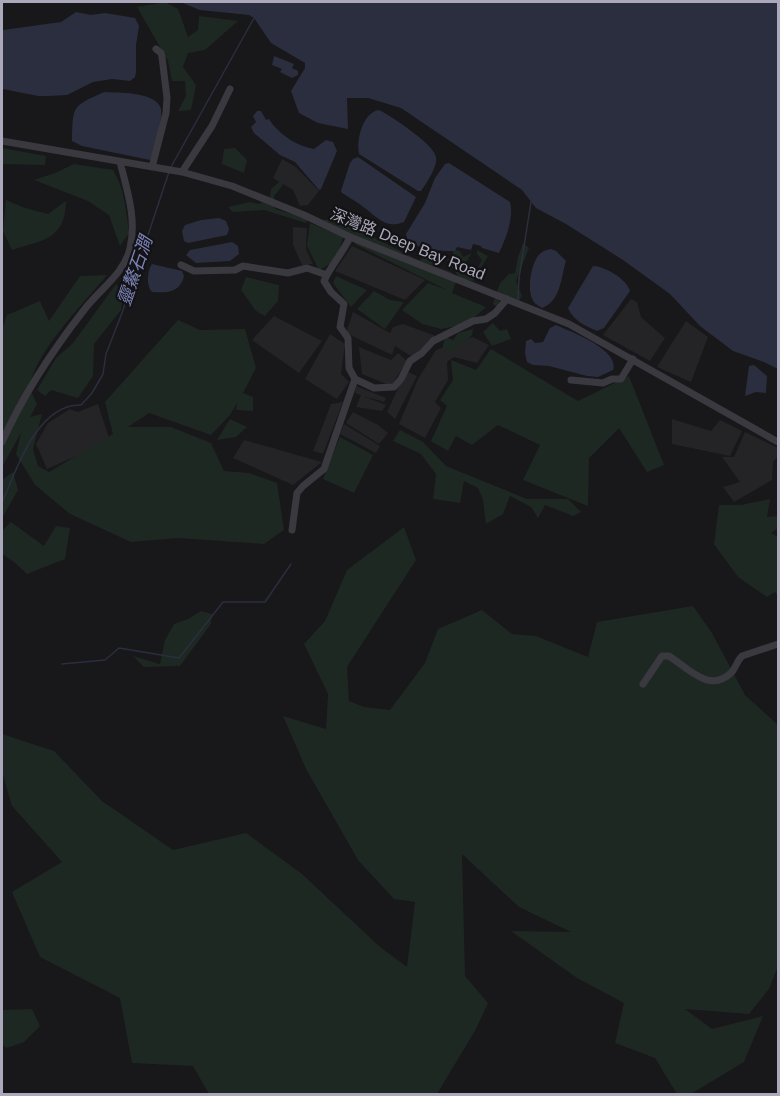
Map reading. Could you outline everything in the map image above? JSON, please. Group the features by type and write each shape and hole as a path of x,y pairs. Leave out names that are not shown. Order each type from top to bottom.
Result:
{"street":[{"path":"152,167 164,128 167,98 162,57 156,49"},
{"path":"182,172 212,126 230,89"},
{"name":"深灣路 Deep Bay Road","path":"2,141 182,172 232,186 304,215 350,237 569,324 778,442"},
{"path":"2,442 14,413 55,350 85,308 127,259 131,247 133,224 130,198 120,162"},
{"path":"350,237 343,253 327,274 324,282 344,304 340,327 348,339 349,368 355,379 374,388 394,387 401,380 410,361 422,353 433,341 473,321 486,320 507,299"},
{"path":"181,265 194,271 235,270 243,266 288,273 307,268 327,274"},
{"path":"571,380 603,383 612,379 621,379 633,359"},
{"path":"292,530 297,493 324,469 355,379"},
{"path":"643,684 662,656 669,656 708,682 720,681 734,669 742,656 778,644"}],"shaded area":[{"path":"165,2 178,9 188,37 198,30 199,16 238,21 205,50 188,53 183,67 196,85 191,110 178,111 186,96 185,81 172,81 168,61 137,7"},
{"path":"2,148 46,156 45,165 3,164 2,174"},
{"path":"235,148 247,160 244,173 222,164 224,149"},
{"path":"282,159 296,167 319,191 308,205 300,206 293,190 273,178"},
{"path":"74,164 113,170 117,177 123,192 129,233 120,246 109,215 88,201 34,180"},
{"path":"281,180 283,185 274,196 275,209 308,219 306,223 264,210 233,212 228,207 250,202 259,204 270,198 271,189"},
{"path":"6,200 48,214 66,201 62,224 50,236 12,250 3,231"},
{"path":"338,213 344,225 363,232 420,261 430,246 435,246 433,258 437,267 451,272 457,279 452,293 486,307 467,324 441,329 422,324 402,310 428,283 447,290 355,244 352,235 322,220 335,219"},
{"path":"310,223 343,237 337,260 319,270 307,246"},
{"path":"293,227 307,228 306,249 313,264 302,265 293,245"},
{"path":"523,243 529,248 516,281 522,296 519,301 500,296 498,308 493,304 500,283 509,274 515,273"},
{"path":"352,246 425,280 405,300 335,271"},
{"path":"453,249 460,251 463,257 472,253 461,274 474,275 482,260 477,250 488,256 473,281 460,279 447,260 453,256"},
{"path":"107,275 62,328 41,357 34,372 29,387 37,404 30,417 42,414 33,449 38,466 49,472 113,434 105,402 178,320 200,330 245,329 256,368 243,393 253,397 253,411 236,410 237,403 230,415 211,435 149,413 128,427 171,427 211,443 224,471 249,473 277,483 284,530 264,544 178,538 131,542 70,514 35,485 16,454 21,433 2,467 2,329 7,315 40,301 49,321 80,276"},
{"path":"336,276 367,290 351,307 333,283"},
{"path":"246,277 279,285 278,301 265,316 256,311 241,290"},
{"path":"116,284 123,291 121,310 94,344 93,376 78,398 51,390 45,396 37,390 56,358 73,343"},
{"path":"374,291 390,300 404,302 385,329 357,309"},
{"path":"631,299 637,302 641,317 665,338 650,361 603,335"},
{"path":"353,312 390,333 393,327 403,324 436,336 412,357 395,346 392,355 346,333"},
{"path":"274,316 322,341 299,373 252,340"},
{"path":"686,321 708,337 691,382 657,367"},
{"path":"493,323 500,331 507,329 511,339 492,346 483,332"},
{"path":"473,329 472,335 454,351 442,350 445,337 453,340 458,333"},
{"path":"330,334 345,344 341,374 349,382 337,399 305,379"},
{"path":"472,337 489,345 477,363 454,357 447,362 448,380 435,402 441,408 425,438 399,424 418,379 436,350"},
{"path":"359,347 391,360 398,353 407,361 391,386 362,374"},
{"path":"491,349 578,401 629,376 664,465 647,472 619,428 589,458 588,506 523,480 540,445 498,425 472,445 456,436 448,451 431,441 447,406 440,400 453,380 451,360 476,370"},
{"path":"406,371 417,376 395,419 387,412"},
{"path":"356,386 386,398 384,402 363,396 386,405 382,411 356,407 361,395 355,393"},
{"path":"343,402 323,454 313,451 331,404"},
{"path":"98,404 110,441 47,469 36,444 48,423 70,409 78,412"},
{"path":"353,412 388,433 379,444 346,423"},
{"path":"230,419 247,427 236,437 217,440"},
{"path":"672,419 711,431 720,420 742,431 730,456 672,444"},
{"path":"344,424 380,446 376,453 340,434"},
{"path":"400,430 423,442 446,466 527,499 568,499 581,512 573,516 545,505 538,518 531,507 510,496 503,514 486,524 483,500 478,488 464,481 460,503 433,499 436,474 421,454 393,441"},
{"path":"745,432 778,448 778,456 773,462 772,480 734,502 723,487 740,482 722,457 734,457"},
{"path":"340,437 373,455 354,493 323,479"},
{"path":"244,440 322,462 293,485 233,458"},
{"path":"13,472 18,490 2,518 2,480"},
{"path":"770,499 767,517 778,516 778,528 771,533 778,537 778,596 775,592 767,597 738,577 714,544 719,505 741,505"},
{"path":"11,522 44,546 56,526 70,528 65,559 27,574 2,554 2,531"},
{"path":"404,527 416,560 347,667 349,701 364,707 390,710 425,663 438,629 482,610 512,634 536,636 588,657 597,622 693,606 712,633 745,695 778,725 778,966 769,989 749,1014 685,1009 712,1029 763,1016 744,1062 691,1094 677,1094 655,1058 615,1043 624,1003 577,978 511,931 571,932 519,907 462,854 465,976 488,1003 476,1029 437,1094 209,1094 193,1066 132,1063 120,998 40,957 12,892 62,862 12,806 2,772 2,734 54,751 102,801 173,850 246,833 302,874 380,947 407,967 415,902 394,899 358,860 306,769 283,716 326,729 328,694 304,644 325,621 347,570"},
{"path":"201,611 212,614 211,624 180,666 144,667 133,656 160,664 165,640 174,624"},
{"path":"32,1009 40,1026 24,1042 7,1048 2,1045 2,1010"}],"water":[{"path":"180,2 778,2 778,369 733,351 700,326 670,294 623,260 536,208 522,190 401,108 368,98 347,98 348,129 318,123 299,113 291,91 305,68 305,63 271,43 254,18 249,15 200,10"},
{"path":"76,12 91,15 105,13 135,18 139,26 135,77 130,81 112,79 93,82 67,95 38,96 3,89 3,30 61,22"},
{"path":"274,56 294,64 292,68 298,71 298,75 292,78 280,72 282,69 272,65"},
{"path":"104,92 136,94 158,103 161,109 161,119 157,145 150,160 82,146 72,141 76,109 85,101"},
{"path":"379,110 411,131 433,151 436,157 435,165 421,191 359,154 360,134 365,121 373,112"},
{"path":"257,111 261,111 266,120 269,119 283,134 301,145 314,149 326,140 333,142 337,151 321,189 319,190 295,162 280,155 254,133 251,127 256,122 253,116"},
{"path":"358,157 416,197 404,222 388,224 342,193 350,163"},
{"path":"449,163 510,202 510,221 499,253 473,244 471,250 457,247 455,251 430,250 407,239 406,234 425,203 435,178 445,164"},
{"path":"219,218 226,221 229,229 227,235 188,243 184,241 182,231 185,225"},
{"path":"232,242 238,246 239,254 230,261 196,263 186,255 190,250"},
{"path":"551,249 566,261 557,294 548,305 542,308 532,298 530,279 538,256"},
{"path":"152,264 182,271 184,276 182,282 172,291 152,292 148,278"},
{"path":"593,266 614,274 628,286 630,291 604,328 597,331 576,319 568,308"},
{"path":"556,325 583,337 602,349 613,363 613,370 598,377 587,376 527,362 526,341 531,339 535,343 543,342 550,328"},
{"path":"754,365 767,376 766,393 756,392 745,396 749,366"}],"waterway":[{"name":"靈鰲石澗","path":"171,167 254,18"},
{"name":"靈鰲石澗","path":"2,503 22,457 40,427 52,415 66,408 81,405 92,393 103,374 106,354 169,172"},
{"path":"518,299 531,202"},
{"path":"62,664 105,660 119,648 179,658 223,602 265,602 291,564"}]}
